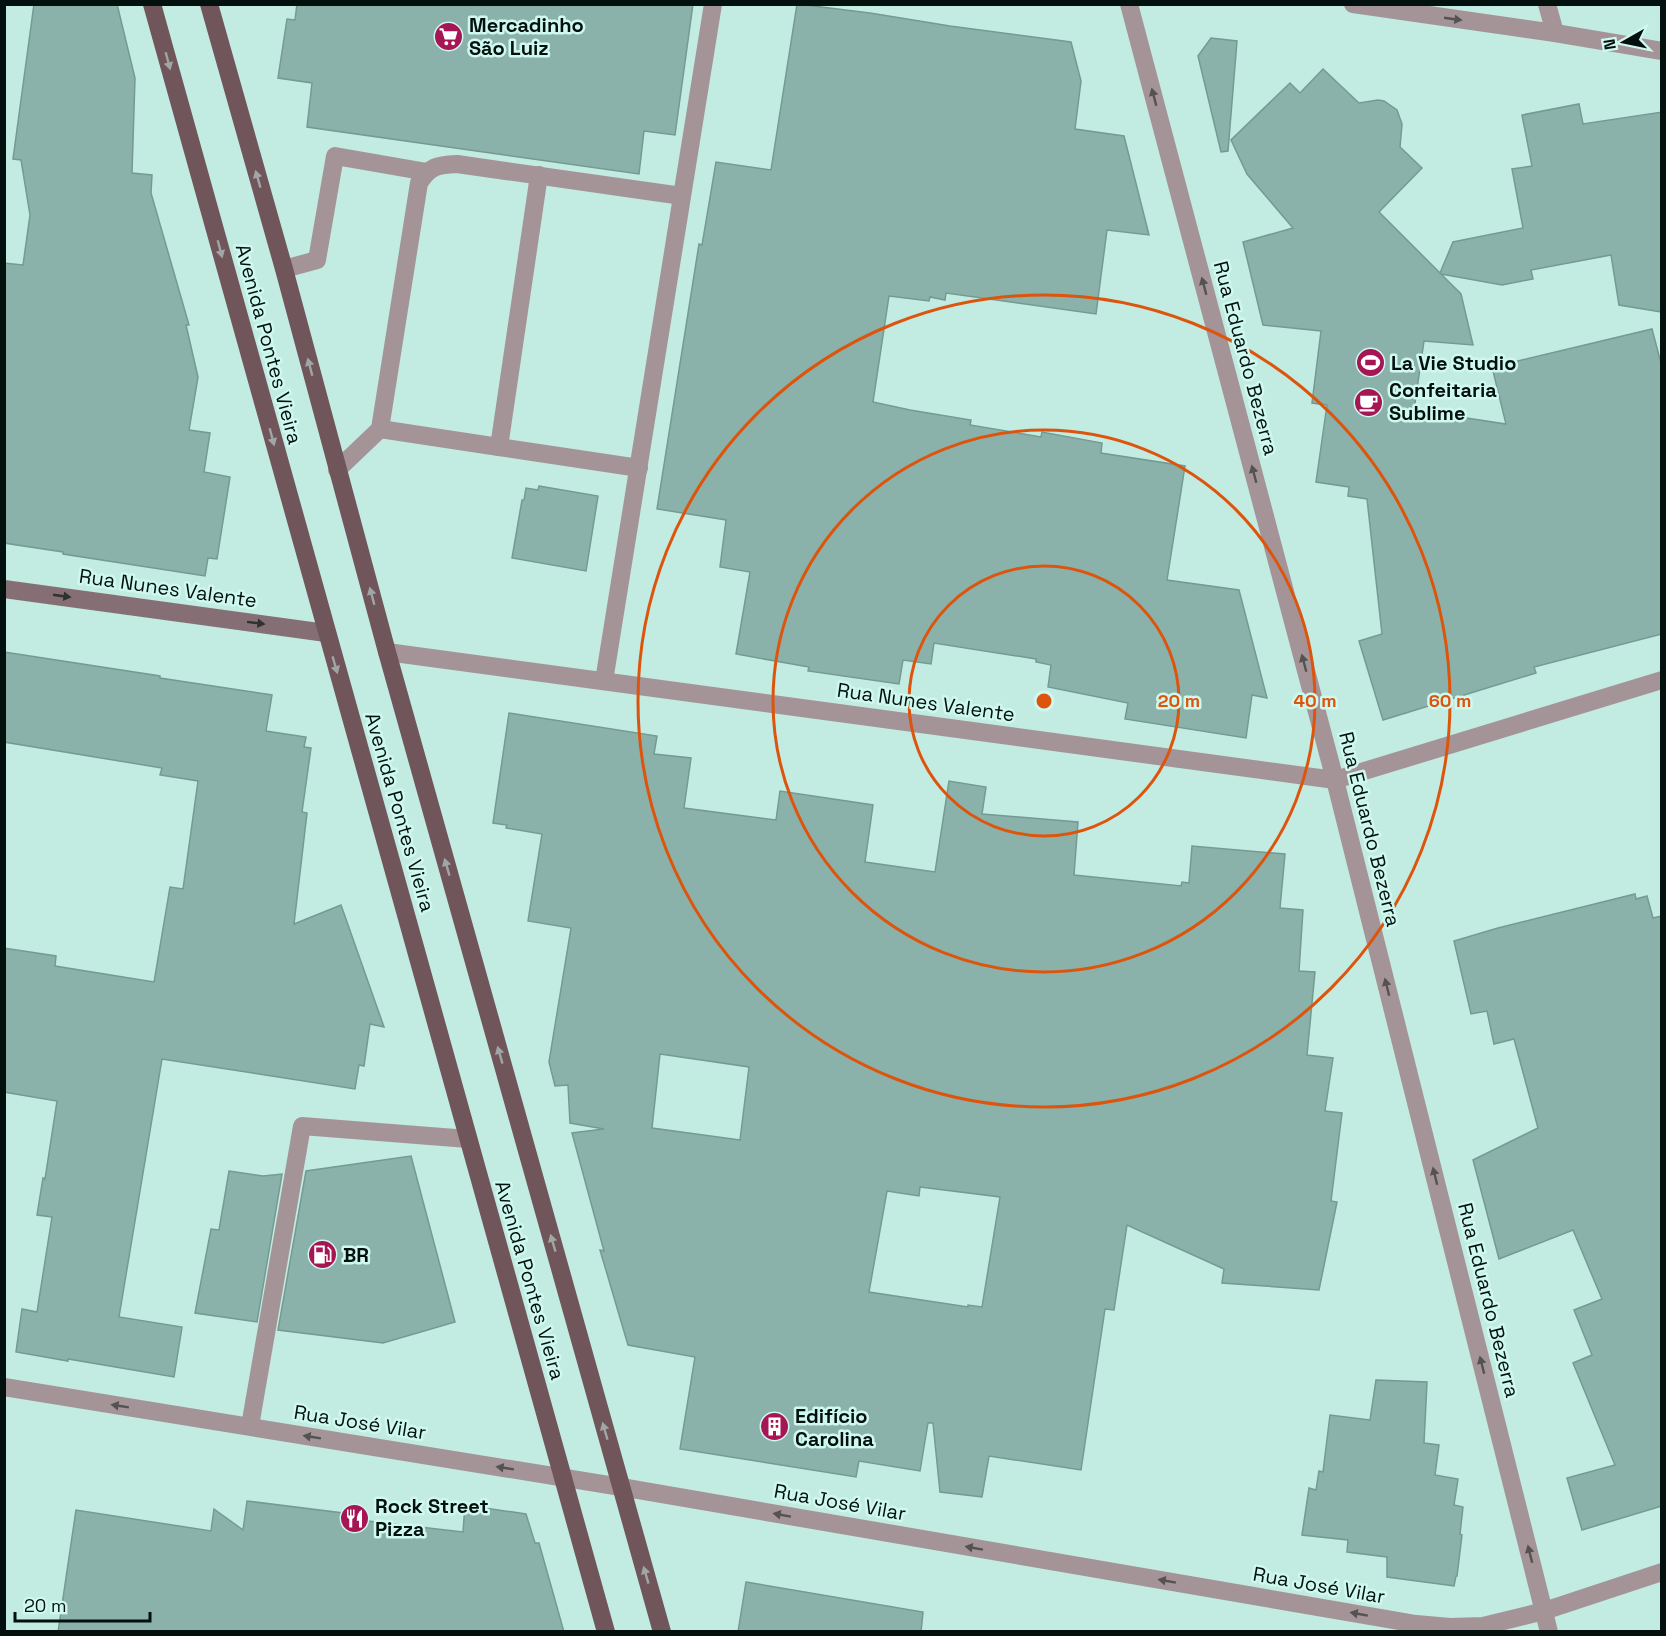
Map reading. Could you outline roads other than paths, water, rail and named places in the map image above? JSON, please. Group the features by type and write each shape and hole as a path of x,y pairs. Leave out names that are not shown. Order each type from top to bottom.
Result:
{"main road":[{"name":"Avenida Pontes Vieira","path":"152,4 606,1632"},
{"name":"Avenida Pontes Vieira","path":"209,4 284,269 387,652 662,1632"}],"street":[{"path":"604,681 713,4"},
{"name":"Rua Eduardo Bezerra","path":"1129,4 1335,780 1549,1632"},
{"path":"1353,4 1662,51"},
{"path":"1547,4 1555,33"},
{"path":"284,269 317,260 335,156 427,172"},
{"path":"338,470 380,429 419,183 427,172 438,165 457,164 682,196"},
{"path":"499,447 538,175"},
{"path":"380,429 639,468"},
{"name":"Rua Nunes Valente","path":"4,589 326,633"},
{"name":"Rua Nunes Valente","path":"387,652 1335,780 1662,680"},
{"path":"250,1426 302,1126 468,1139"},
{"name":"Rua José Vilar","path":"4,1387 621,1487 1450,1628 1483,1626 1544,1611 1662,1572"}],"place":[{"name":"Mercadinho São Luiz","path":"448,36"},
{"name":"La Vie Studio","path":"1370,363"},
{"name":"Confeitaria Sublime","path":"1368,402"},
{"name":"BR","path":"322,1255"},
{"name":"Edifício Carolina","path":"774,1427"},
{"name":"Rock Street Pizza","path":"354,1518"}]}
